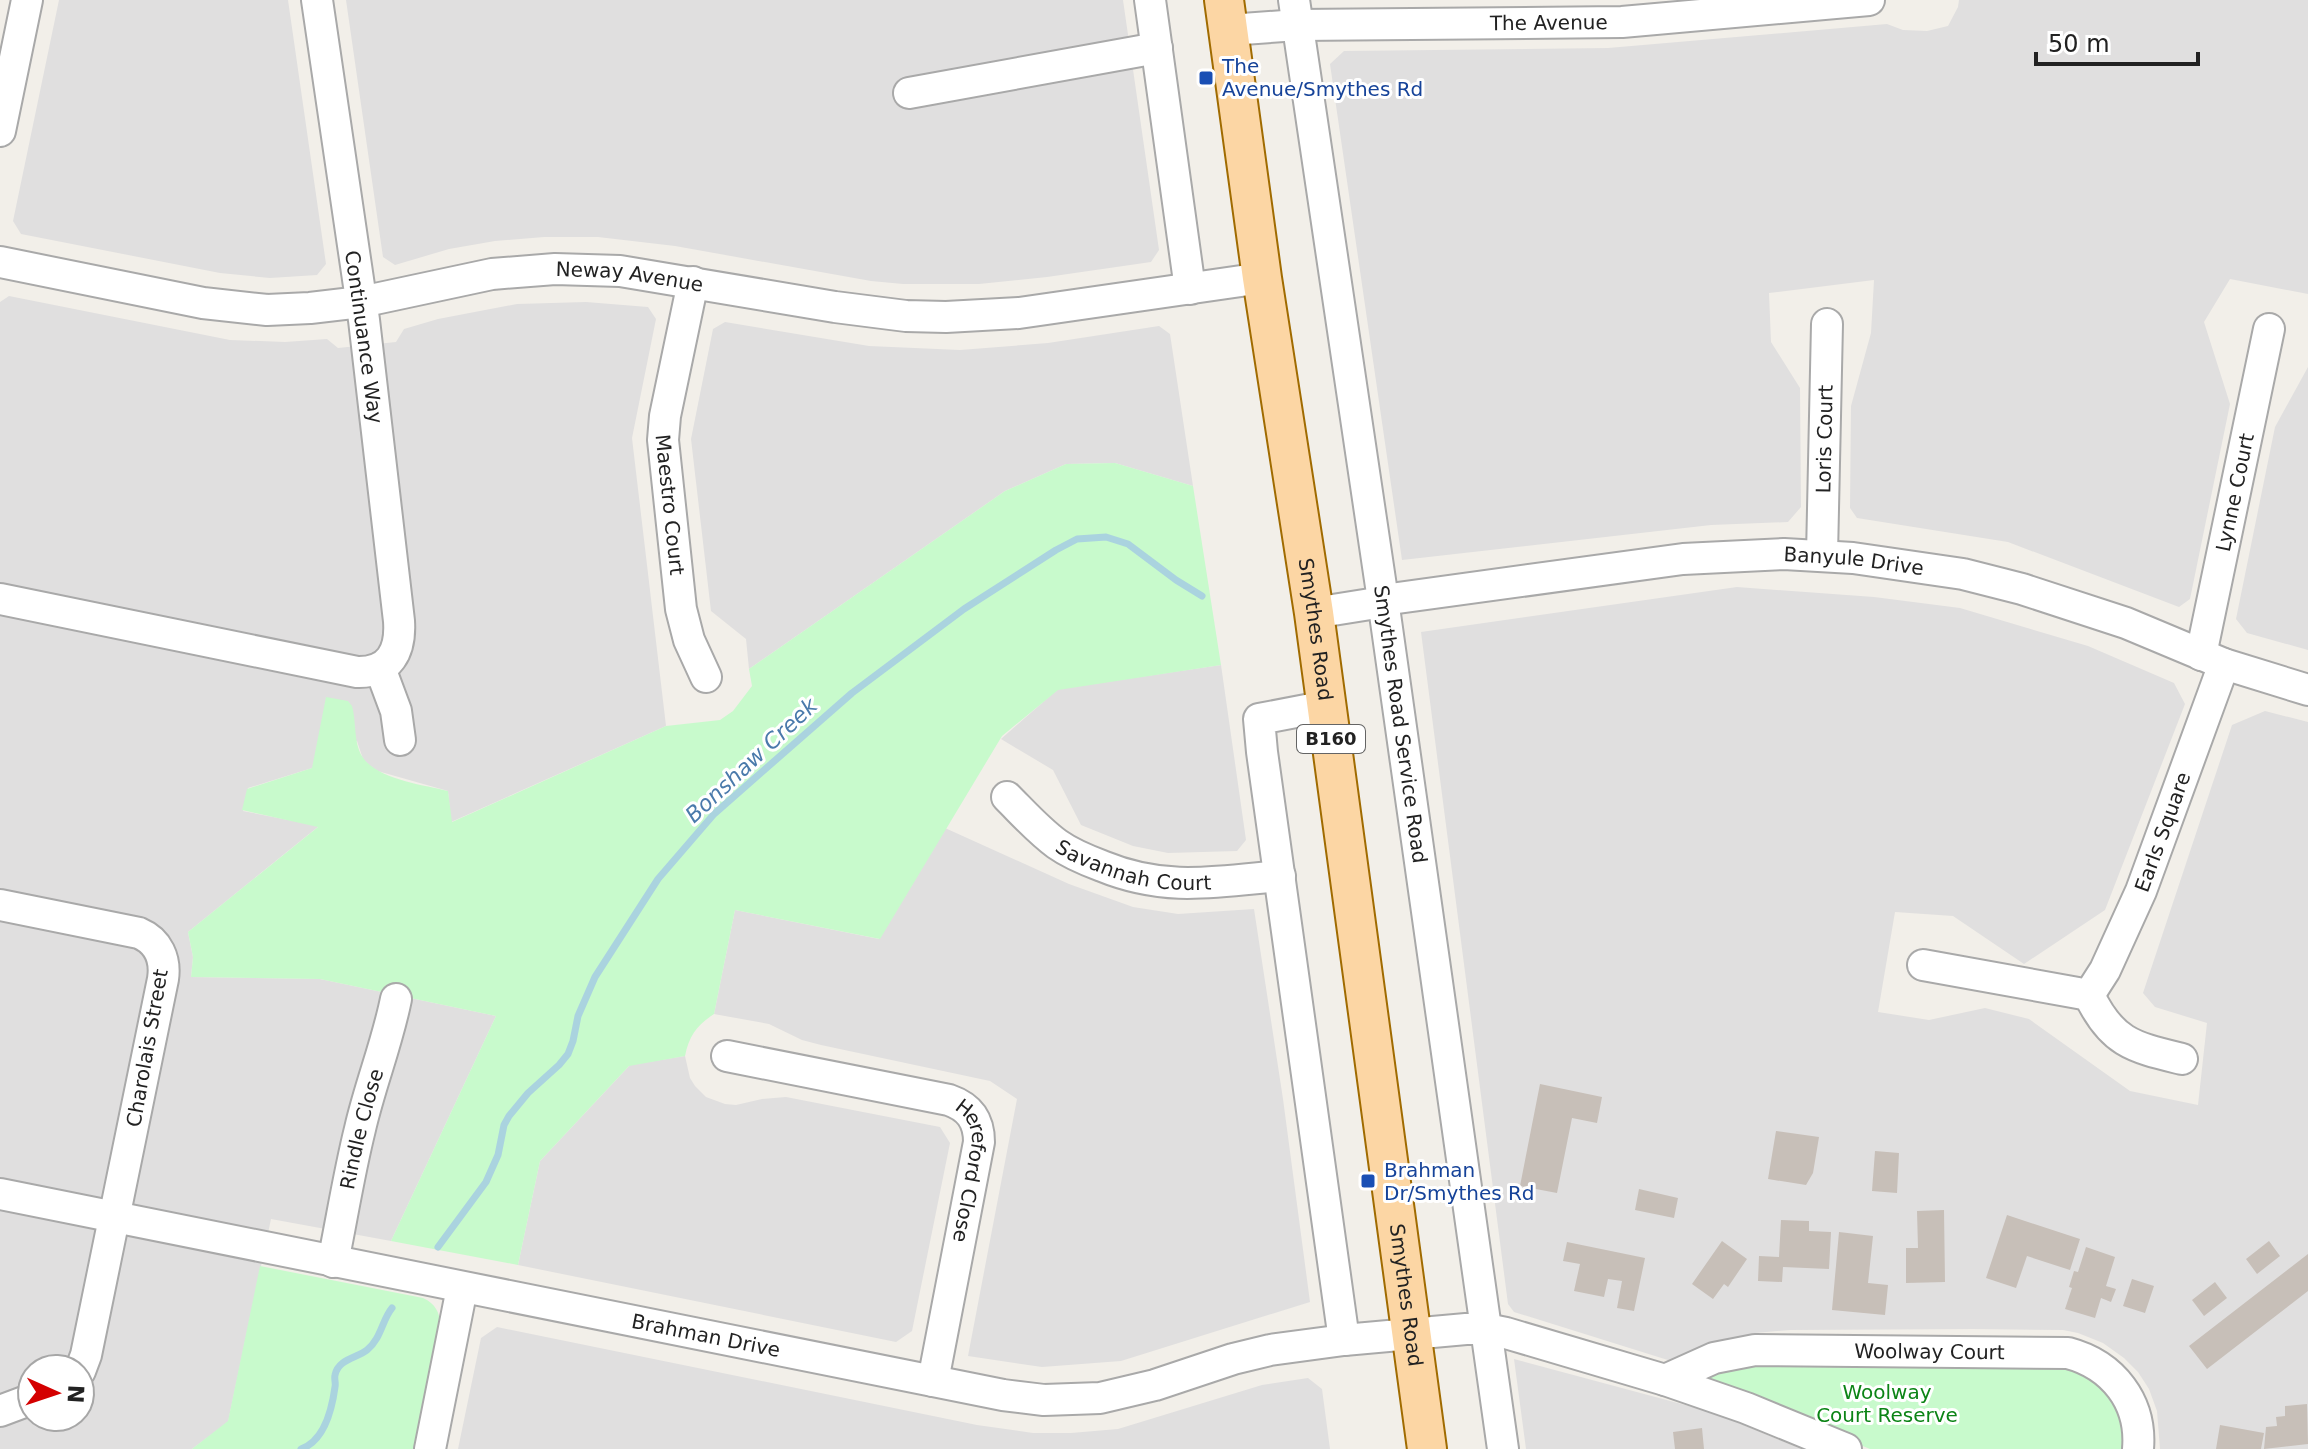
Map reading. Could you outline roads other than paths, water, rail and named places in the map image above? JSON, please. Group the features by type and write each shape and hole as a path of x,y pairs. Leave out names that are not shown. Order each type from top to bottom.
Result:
{"main road":[{"name":"Smythes Road","path":"1227,15 1262,278 1327,706 1427,1449"}],"street":[{"path":"0,131 27,0"},
{"name":"Continuance Way","path":"317,0 361,302 400,633 394,654 380,668"},
{"path":"1150,0 1190,289"},
{"name":"The Avenue","path":"1227,15 1296,12 1610,22 1869,0"},
{"name":"Smythes Road Service Road","path":"1296,12 1503,1449"},
{"path":"909,93 1157,48"},
{"name":"Neway Avenue","path":"0,262 226,307 287,310 361,302 468,278 523,270 587,269 633,273 874,313 946,317 1019,313 1262,278"},
{"name":"Maestro Court","path":"693,282 665,416 663,440 681,609 689,640 706,677"},
{"name":"Loris Court","path":"1822,555 1827,324"},
{"name":"Lynne Court","path":"2212,660 2269,329"},
{"name":"Banyule Drive","path":"1314,613 1683,559 1822,555 1933,569 1997,582 2114,618 2212,660 2308,690"},
{"path":"0,599 352,671 367,672 380,668 396,711 400,740"},
{"name":"Earls Square","path":"2089,995 2121,937 2141,891 2212,660"},
{"path":"1327,706 1259,719 1344,1340"},
{"name":"Savannah Court","path":"1007,797 1043,833 1065,849 1124,874 1163,883 1186,884 1280,876"},
{"name":"Charolais Street","path":"0,905 139,933 152,941 164,968 86,1353"},
{"path":"1923,965 2089,995 2100,1016 2132,1046 2182,1059"},
{"name":"Rindle Close","path":"333,1262 360,1128 396,999"},
{"name":"Hereford Close","path":"727,1056 949,1100 963,1105 974,1118 979,1133 978,1152 933,1381"},
{"name":"Brahman Drive","path":"0,1194 1003,1395 1044,1400 1100,1398 1155,1385 1253,1354 1344,1340 1412,1334"},
{"path":"430,1449 462,1288"},
{"path":"1412,1334 1466,1329 1506,1333 1665,1380 1761,1414 1846,1449"},
{"name":"Woolway Court","path":"1665,1380 1714,1358 1755,1350 2059,1352 2089,1360 2117,1381 2136,1417 2138,1449"}],"waterway":[{"name":"Bonshaw Creek","path":"438,1247 486,1182 498,1155 509,1116 568,1054 578,1016 595,977 658,879 714,814 852,693 964,609 1077,539 1106,537 1128,544 1202,596"},
{"name":"Bonshaw Creek","path":"301,1449 316,1439 326,1423 340,1365 372,1346 392,1308"}],"place":[{"name":"The Avenue/Smythes Rd","path":"1206,78"},
{"name":"Brahman Dr/Smythes Rd","path":"1368,1181"}],"park label":[{"name":"Woolway Court Reserve","path":"1887,1404"}]}
